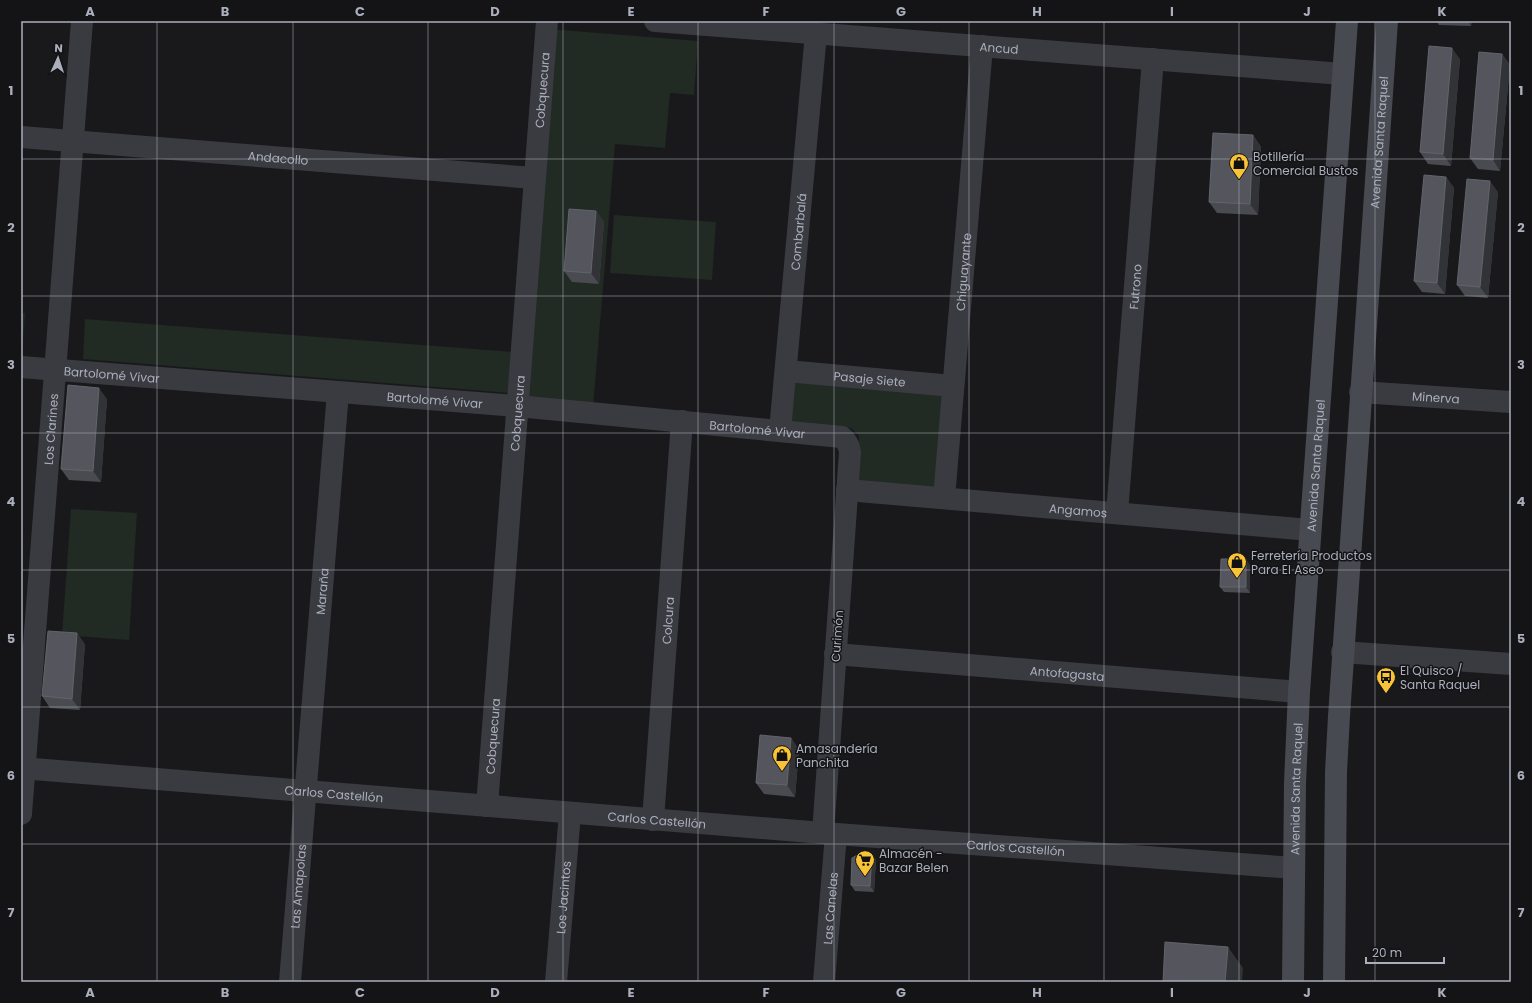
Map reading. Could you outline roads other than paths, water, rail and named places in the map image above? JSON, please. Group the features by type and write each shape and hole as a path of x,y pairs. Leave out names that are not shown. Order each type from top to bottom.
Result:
{"main road":[{"name":"Avenida Santa Raquel","path":"1293,982 1295,783 1299,692 1347,21"},
{"name":"Avenida Santa Raquel","path":"1334,982 1336,772 1342,652 1386,21"}],"street":[{"name":"Los Clarines","path":"21,814 23,768 56,370 82,21"},
{"name":"Cobquecura","path":"486,806 547,21"},
{"name":"Ancud","path":"655,21 1343,74"},
{"name":"Combarbalá","path":"780,431 816,33"},
{"name":"Chiguayante","path":"944,498 982,46"},
{"name":"Futrono","path":"1117,513 1154,59"},
{"name":"Andacollo","path":"21,137 534,178"},
{"name":"Bartolomé Vivar","path":"21,367 517,406 836,436 842,437 846,440"},
{"name":"Pasaje Siete","path":"786,371 953,386"},
{"name":"Maraña","path":"306,791 338,392"},
{"name":"Minerva","path":"1360,392 1511,402"},
{"name":"Colcura","path":"653,820 682,421"},
{"name":"Curimón","path":"830,834 835,654 850,452 846,440"},
{"name":"Angamos","path":"847,490 1310,530"},
{"path":"1342,652 1511,664"},
{"name":"Antofagasta","path":"835,654 1299,692"},
{"name":"Carlos Castellón","path":"23,768 830,834 1294,868"},
{"name":"Las Amapolas","path":"290,982 306,791"},
{"name":"Los Jacintos","path":"556,982 570,813"},
{"name":"Las Canelas","path":"824,982 830,834"}],"place":[{"name":"Botillería Comercial Bustos","path":"1239,180"},
{"name":"Ferretería Productos Para El Aseo","path":"1237,579"},
{"name":"El Quisco / Santa Raquel","path":"1386,694"},
{"name":"Amasandería Panchita","path":"782,772"},
{"name":"Almacén - Bazar Belen","path":"865,877"}]}
